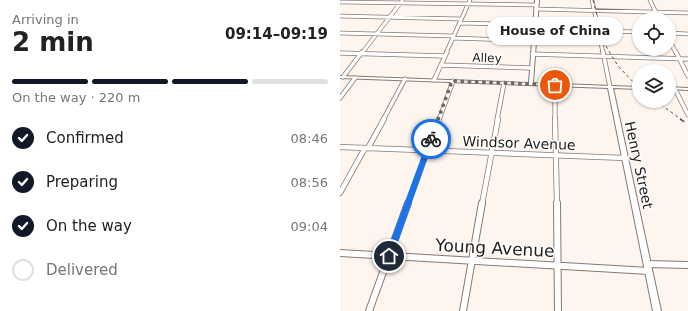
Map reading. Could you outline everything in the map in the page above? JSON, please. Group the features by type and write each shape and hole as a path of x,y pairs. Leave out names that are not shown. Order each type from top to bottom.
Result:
{"main road":[{"path":"531,84 532,54 537,8 536,0"},
{"path":"342,77 632,88"},
{"name":"Henry Street","path":"610,86 657,311"},
{"path":"676,88 688,89"}],"street":[{"name":"Henry Street","path":"592,0 610,86"},
{"path":"340,2 469,2 537,8 656,12 650,0"},
{"path":"342,77 402,1"},
{"path":"434,80 469,2"},
{"path":"676,13 688,13"},
{"path":"340,16 461,21 554,30 632,32"},
{"path":"535,19 554,20 554,30"},
{"path":"340,33 509,40"},
{"path":"676,33 688,34"},
{"path":"676,52 688,76"},
{"path":"340,53 445,56"},
{"path":"532,54 688,59"},
{"name":"Alley","path":"441,65 532,68"},
{"path":"340,98 355,78"},
{"path":"340,193 405,79"},
{"path":"369,311 452,81"},
{"path":"463,311 504,83"},
{"path":"555,85 558,311"},
{"path":"676,90 688,116"},
{"name":"Windsor Avenue","path":"340,147 625,158"},
{"name":"Young Avenue","path":"340,253 649,272"},
{"path":"648,264 688,265"}],"railway":[{"path":"593,0 604,43 618,66 632,81"},
{"path":"666,108 682,120"},
{"path":"680,119 688,124"}],"way so far":[{"path":"431,139 452,81 555,85"}],"place":[{"name":"House of China","path":"555,85"}],"route":[{"path":"389,256 431,139"}]}
